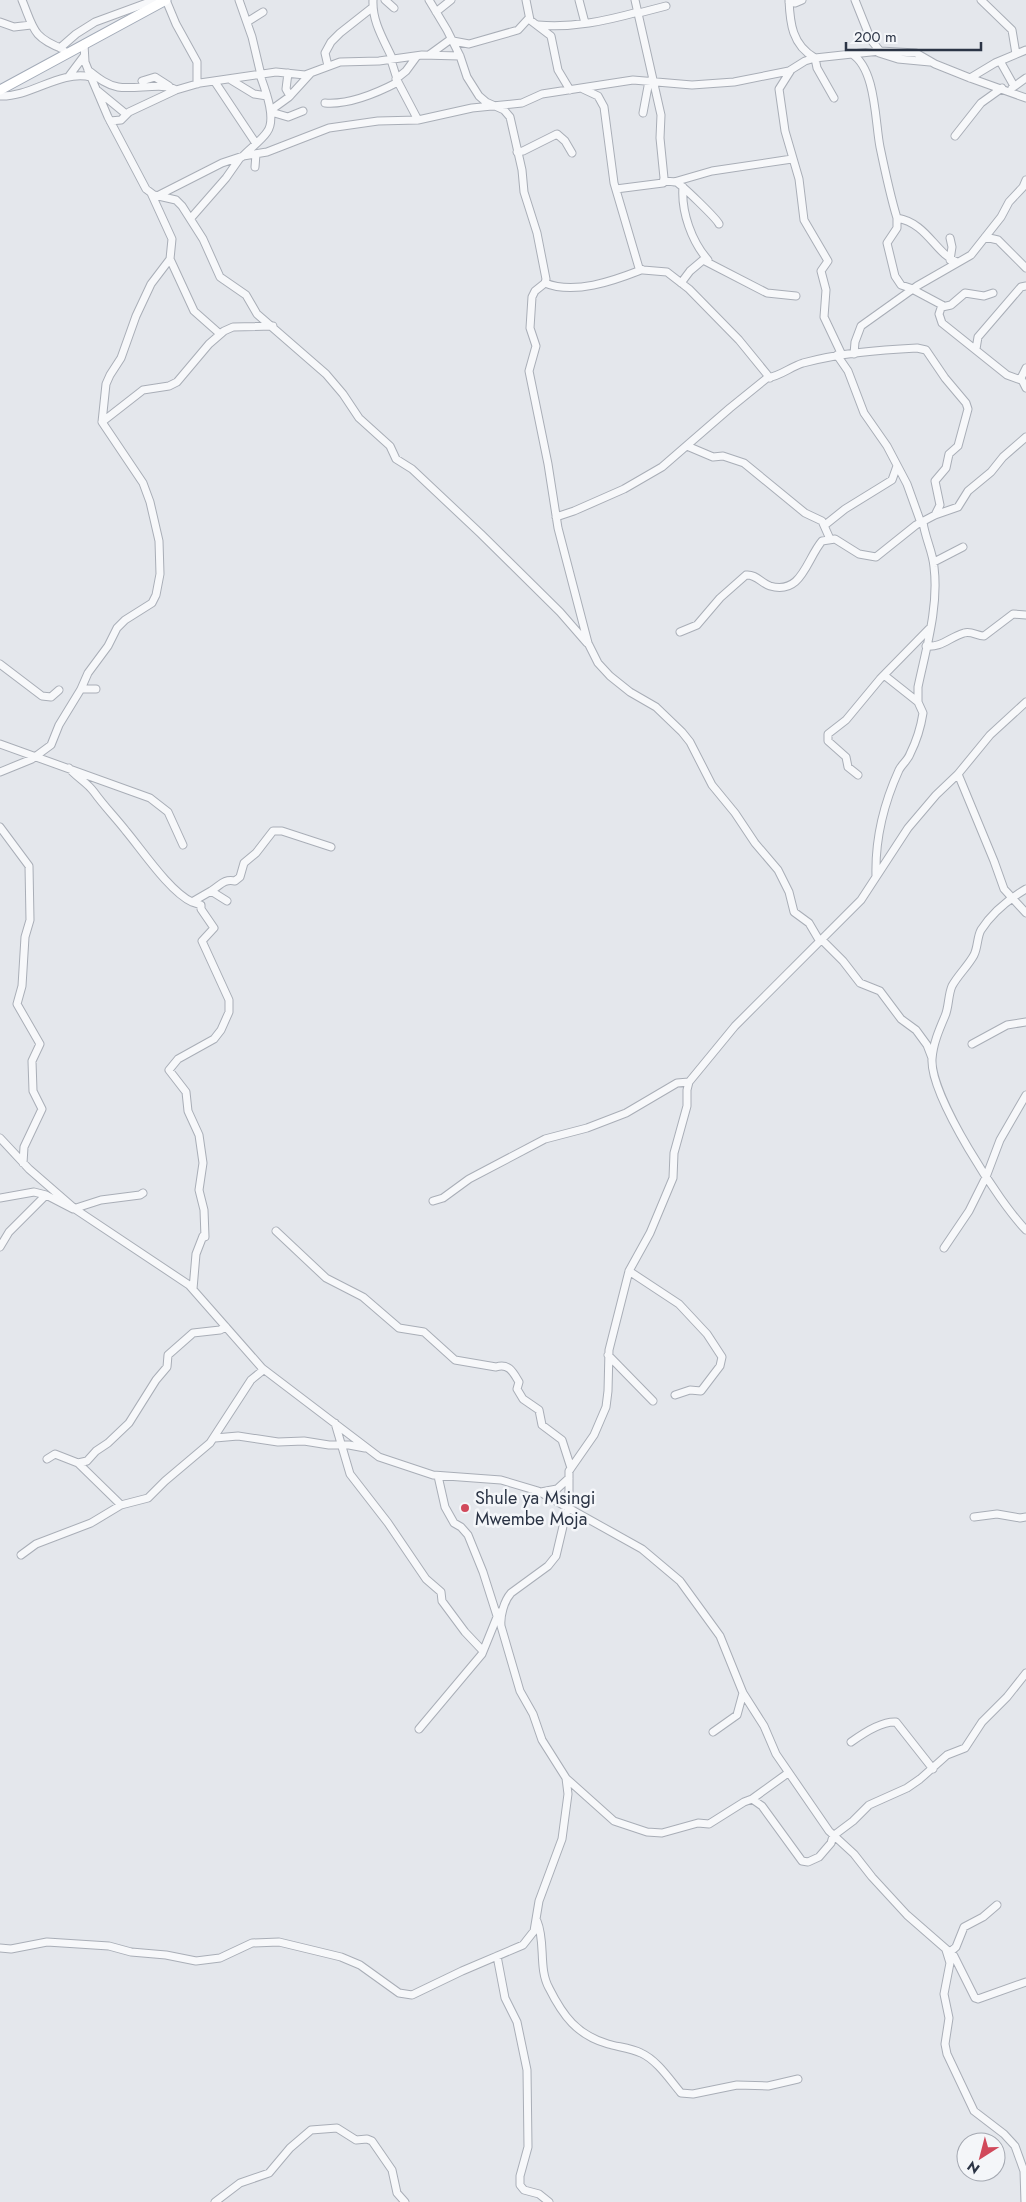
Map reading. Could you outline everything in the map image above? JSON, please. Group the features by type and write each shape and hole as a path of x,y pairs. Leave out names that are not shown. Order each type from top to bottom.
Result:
{"main road":[{"path":"0,90 166,0"}],"street":[{"path":"22,0 31,25 44,41 71,51"},
{"path":"60,48 76,34 95,22 156,0"},
{"path":"166,0 176,24 197,62 197,84"},
{"path":"191,218 226,178 241,157 268,130 271,111 261,75 260,63 239,0"},
{"path":"429,0 452,40 465,71"},
{"path":"436,12 451,0"},
{"path":"579,0 585,24"},
{"path":"635,0 651,82 661,120 660,138 664,181"},
{"path":"802,0 795,3 789,1 792,32 802,48 815,58 817,68 834,98"},
{"path":"855,0 871,40 878,52"},
{"path":"981,0 1012,30 1026,59"},
{"path":"527,1 529,18 553,39 558,70 570,90"},
{"path":"377,2 394,8"},
{"path":"377,2 375,20 392,60 397,80 418,120"},
{"path":"328,66 325,53 331,42 377,2"},
{"path":"538,25 564,26 599,22 666,6"},
{"path":"247,22 264,12"},
{"path":"452,40 466,44 518,30 529,18"},
{"path":"0,22 14,27 31,25"},
{"path":"430,55 452,40"},
{"path":"84,44 84,56 89,73 110,121 139,177 155,194 171,235 170,259 194,312 220,334"},
{"path":"0,96 27,92 69,76 89,73 102,81 119,87 172,89 261,75 288,73 300,76 340,62 459,54 466,44"},
{"path":"155,194 241,157 256,154 329,128 370,121 418,120 472,108 522,103 536,95 633,80 692,85 734,82 792,69 805,61 815,58 878,52 916,53 930,62 970,78 1008,88 1026,98"},
{"path":"970,78 1000,61 1021,52"},
{"path":"852,54 860,60 867,76 877,117 880,147 897,218 897,228 889,238 888,246 897,279 903,287 919,291 942,307 951,305 967,292 984,296 993,293"},
{"path":"69,76 84,56"},
{"path":"325,103 346,101 375,93 397,80 406,72 417,56"},
{"path":"447,56 460,63 479,96 510,116 522,170 524,192 541,250 546,275 545,283 535,291 532,298 530,328 536,346 529,371 548,464 556,517 588,643 598,663 610,676 630,692 656,706 690,742 712,786 735,813 754,842 778,870 790,892 794,912 809,922 820,940 843,961 860,983 880,992 901,1019 916,1030 927,1045 938,1087 947,1108 986,1177 1000,1195 1015,1220 1026,1230"},
{"path":"1000,61 1008,88"},
{"path":"792,69 779,89 785,131 799,179 804,220 828,261 821,271 826,290 823,314 839,355 848,370 864,413 907,484 922,522 934,562 936,590 918,687 918,702"},
{"path":"288,73 286,89 290,96"},
{"path":"271,111 290,96 310,74"},
{"path":"142,81 155,78 167,83 172,89"},
{"path":"955,136 981,103 1026,78"},
{"path":"231,80 254,94 267,96"},
{"path":"215,82 256,142"},
{"path":"643,113 651,82"},
{"path":"110,121 120,120 126,114 172,89"},
{"path":"582,89 598,96 604,107 616,189 636,263 641,270"},
{"path":"97,91 126,114"},
{"path":"271,111 285,117 303,111"},
{"path":"517,152 523,151 557,134 565,141 572,153"},
{"path":"256,154 256,166"},
{"path":"616,189 658,184 664,181 674,182 712,171 792,159"},
{"path":"854,354 855,342 861,326 954,261 970,255 1009,202 1023,187 1026,180"},
{"path":"674,182 683,187 690,196 713,215 719,224"},
{"path":"683,187 682,201 688,221 701,252 709,261"},
{"path":"155,194 176,200 182,206 191,218 220,277 242,291 257,314 273,326 281,337 326,374 343,394 359,418 390,446 396,459 412,470 482,534 560,612 584,642 588,643"},
{"path":"897,218 909,221 917,226 954,261"},
{"path":"985,237 998,240 1026,268"},
{"path":"950,238 954,261"},
{"path":"0,772 36,757 53,742 60,722 81,689 88,673 108,646 117,628 125,620 152,603 156,595 160,574 158,530 143,483 102,422 106,384 121,358 136,316 151,284 170,259"},
{"path":"682,283 697,263 703,260 709,261 767,293 796,296"},
{"path":"545,283 564,288 606,282 641,270 664,271 682,283 712,311 760,364 770,378"},
{"path":"976,349 978,337 1021,287 1026,286"},
{"path":"942,307 939,314 942,323 958,338 976,349 1007,375 1021,380 1026,388"},
{"path":"102,422 147,388 169,386 177,382 209,344 220,334 233,327 273,326"},
{"path":"556,517 574,511 638,482 662,467 754,388 770,378 801,364 839,355 900,349 924,349 967,405 967,419 958,446 949,454 946,468 935,481 940,505 935,515"},
{"path":"1021,380 1022,372 1026,368"},
{"path":"680,632 699,624 720,598 746,575 754,576 770,586 782,587 793,585 804,574 820,544 830,539 839,541 859,554 874,558 922,522 958,507 968,491 1026,437"},
{"path":"687,446 713,457 723,456 744,463 758,477 793,501 805,513 821,520 830,539"},
{"path":"825,525 845,509 892,480 897,466"},
{"path":"934,562 963,547"},
{"path":"926,646 936,647 963,633 971,632 984,636 1013,614 1026,615"},
{"path":"858,775 848,767 846,756 828,741 828,736 846,720 884,675 929,629"},
{"path":"0,664 42,696 52,697 59,690"},
{"path":"876,876 876,855 880,829 893,785 902,765 910,754 922,717 921,706 918,702 884,675"},
{"path":"81,689 96,688"},
{"path":"419,1729 483,1651 497,1616 510,1593 554,1561 568,1507 570,1468 594,1435 606,1408 608,1355 630,1271 650,1233 674,1178 674,1153 687,1106 689,1082 735,1026 861,900 908,828 936,795 958,774 995,730 1026,702"},
{"path":"0,744 136,792 154,801 168,812 182,845"},
{"path":"69,768 75,776 93,791 104,807 165,878 192,902 201,905 201,909 214,928 202,942 229,1000 230,1012 214,1039 178,1059 169,1071 186,1092 188,1111 199,1135 203,1163 199,1190 204,1210 204,1237 196,1254 193,1289"},
{"path":"958,774 1004,889 1011,899 1026,913"},
{"path":"0,827 30,866 30,920 25,937 22,986 17,1004 40,1044 32,1061 33,1091 42,1109 24,1147 23,1163"},
{"path":"192,902 211,891 221,882 227,880 235,881 239,878 244,863 256,853 273,831 282,831 331,848"},
{"path":"932,1059 937,1031 945,1016 953,984 974,955 981,930 1011,899 1026,889"},
{"path":"211,891 227,900"},
{"path":"972,1044 1007,1025 1026,1022"},
{"path":"433,1201 442,1198 469,1179 545,1139 587,1128 620,1116 677,1083 689,1082"},
{"path":"944,1248 969,1211 986,1177 1000,1140 1015,1111 1026,1095"},
{"path":"0,1138 23,1163 75,1209 193,1289 262,1368 368,1449 388,1462 438,1476 469,1476 501,1480 538,1491 642,1549 683,1584 691,1599 705,1614 720,1636 744,1693 788,1773 833,1836 854,1854 865,1869 907,1915 960,1964 976,1999 1026,1982"},
{"path":"0,1198 34,1192 75,1209 101,1200 143,1193"},
{"path":"0,1247 9,1232 46,1196"},
{"path":"276,1232 326,1278 363,1297 399,1328 424,1332 455,1360 507,1366 519,1382 517,1389 523,1398 539,1410 542,1425 562,1440 570,1468"},
{"path":"630,1271 679,1304 707,1334 722,1357 720,1366 701,1391 690,1390 675,1395"},
{"path":"78,1463 84,1463 88,1460 129,1423 156,1380 167,1367 168,1355 193,1333 220,1330 226,1327"},
{"path":"608,1355 653,1401"},
{"path":"21,1555 36,1544 91,1523 121,1504 148,1498 215,1438 241,1394 255,1375 262,1371 262,1368"},
{"path":"335,1422 350,1474 388,1523 426,1579 441,1592 442,1601 465,1632 483,1651"},
{"path":"215,1438 238,1436 269,1441 308,1441 368,1449"},
{"path":"47,1459 55,1454 78,1463 121,1504"},
{"path":"88,1460 91,1474"},
{"path":"438,1476 445,1507 454,1523 461,1527 468,1535 497,1616"},
{"path":"538,1491 554,1490 561,1486 568,1478"},
{"path":"974,1517 997,1514 1020,1518 1026,1517"},
{"path":"506,1601 501,1626 520,1691 533,1714 542,1740 566,1778 614,1821 647,1832 662,1832 698,1823 709,1824 752,1799 788,1773"},
{"path":"752,1799 762,1806 805,1862 819,1857 832,1843 833,1836 869,1806 907,1788 948,1755 965,1748 982,1722 1007,1697 1026,1673"},
{"path":"713,1732 737,1715 744,1693"},
{"path":"851,1742 885,1724 896,1722 925,1761 933,1768"},
{"path":"0,1948 11,1949 47,1942 109,1946 196,1961 220,1958 252,1943 279,1942 341,1957 360,1964 399,1992 408,1995 440,1983 462,1971 524,1945 534,1930 540,1901 562,1839 568,1794 566,1778"},
{"path":"948,1951 956,1947 964,1927 983,1918 996,1905"},
{"path":"536,1921 541,1933 544,1974 548,1986 576,2028 583,2034 608,2044 642,2053 658,2066 681,2093 693,2094 737,2085 768,2086 798,2080"},
{"path":"948,1951 950,1963 944,1994 949,2018 945,2044 946,2054 974,2111 1004,2134 1016,2146 1024,2171 1024,2202"},
{"path":"497,1956 505,1998 517,2022 527,2070 528,2147 520,2176 520,2185 524,2190 539,2194 549,2202"},
{"path":"215,2202 240,2183 269,2173 290,2148 311,2130 337,2128 356,2140 367,2139 372,2141 392,2170 397,2193 405,2202"}],"place":[{"name":"Shule ya Msingi Mwembe Moja","path":"465,1508"}]}
